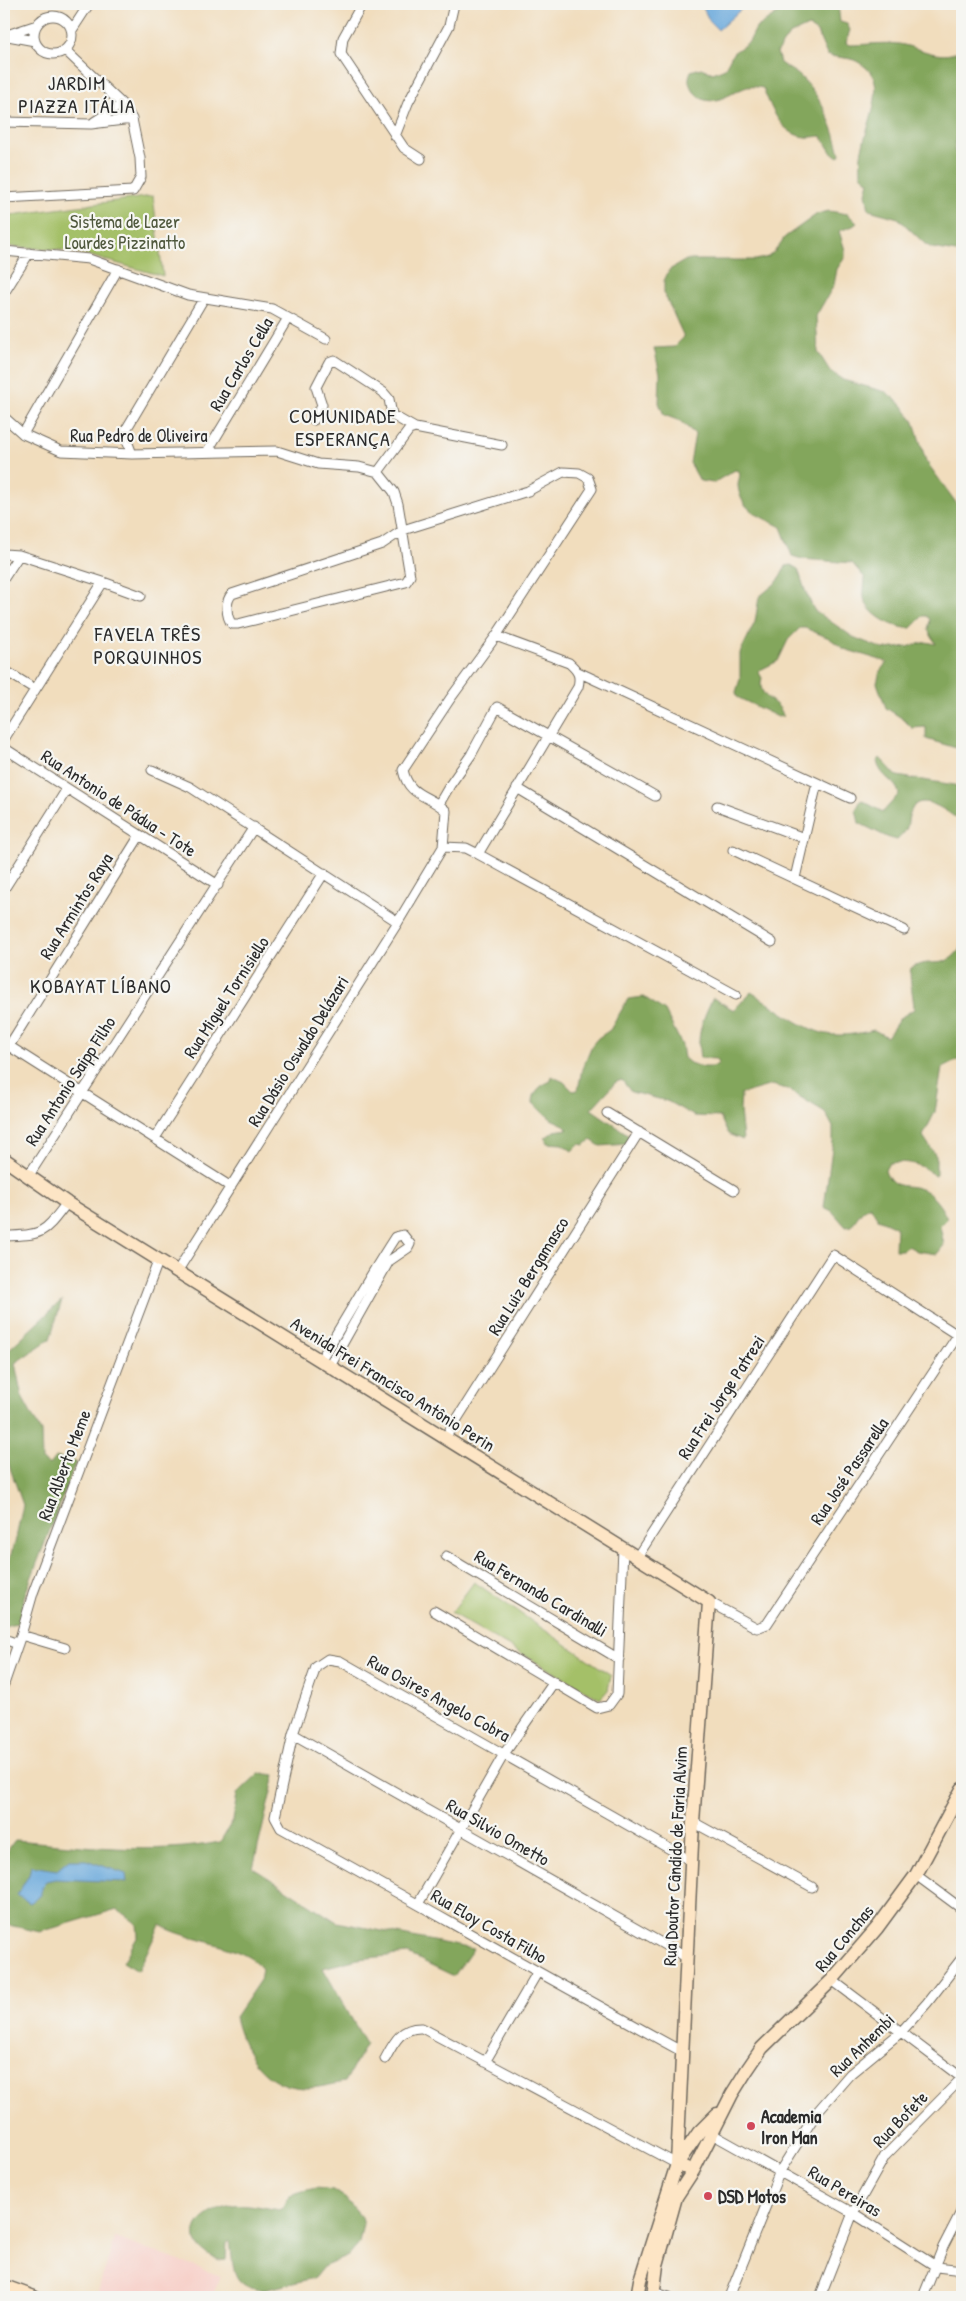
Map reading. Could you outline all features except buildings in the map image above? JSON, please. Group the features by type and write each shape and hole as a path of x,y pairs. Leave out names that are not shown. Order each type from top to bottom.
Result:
{"street":[{"path":"362,4 343,38 341,54 404,148 421,159"},
{"path":"395,136 408,103 449,26 454,4"},
{"path":"70,26 88,7"},
{"path":"4,35 37,25 49,16 59,16 70,26 72,40 65,50 50,54 40,50 35,41 37,25"},
{"path":"4,35 35,41"},
{"path":"4,198 133,191 140,177 140,158 132,119 122,104 65,50"},
{"path":"91,124 122,104"},
{"path":"4,122 91,124 132,119"},
{"path":"4,251 89,260 188,295 272,309 326,339"},
{"path":"4,293 29,253"},
{"path":"23,434 118,269"},
{"path":"132,454 124,433 204,298"},
{"name":"Rua Carlos Cella","path":"207,452 288,318"},
{"path":"314,420 322,405 316,388 329,362 334,360 383,392 389,399 392,415 414,428 502,445"},
{"name":"Rua Pedro de Oliveira","path":"4,417 23,434 61,451 132,454 277,451 318,464 359,467 378,472"},
{"path":"414,428 409,430 378,472 394,492 404,530 410,576 406,582 238,624 230,622 228,599 232,594 382,544 404,530 528,491 563,472 579,473 588,478 592,489 496,636 450,699 403,770 405,781 419,796 440,804 446,811 443,847 466,848 478,854 736,995"},
{"path":"4,554 19,554 141,596"},
{"path":"4,578 19,554"},
{"path":"4,739 103,582"},
{"path":"496,636 569,663 578,672 850,798"},
{"path":"4,670 35,689"},
{"path":"478,854 578,687 580,678 578,672"},
{"path":"440,804 450,785 471,755 497,706 655,796"},
{"name":"Rua Antonio de Pádua - Tote","path":"4,748 218,884"},
{"path":"152,770 190,786 398,922"},
{"path":"795,878 817,783"},
{"path":"517,788 772,942"},
{"path":"4,889 67,789"},
{"path":"717,806 804,838"},
{"name":"Rua Antonio Saipp Filho","path":"29,1176 254,827"},
{"name":"Rua Armintos Raya","path":"6,1044 140,835"},
{"name":"Rua Dásio Oswaldo Delázari","path":"178,1270 398,922 443,847"},
{"path":"733,850 904,930"},
{"name":"Rua Miguel Tornisiello","path":"154,1138 324,873"},
{"path":"6,1044 230,1187"},
{"path":"607,1113 734,1190"},
{"name":"Rua Luiz Bergamasco","path":"445,1438 639,1132"},
{"name":"Avenida Frei Francisco Antônio Perin","path":"4,1159 67,1203 178,1270 708,1602 757,1628 767,1624"},
{"path":"4,1236 38,1234 46,1229 67,1203"},
{"path":"403,1235 410,1244 408,1248 389,1261 325,1363 369,1277 395,1237 403,1235"},
{"name":"Rua Frei Jorge Patrezi","path":"637,1557 833,1255 960,1337"},
{"name":"Rua Alberto Meme","path":"4,1684 20,1640 33,1593 159,1259"},
{"name":"Rua José Passarella","path":"767,1624 960,1337"},
{"path":"434,1611 597,1708 609,1705 617,1694 624,1548"},
{"name":"Rua Fernando Cardinalli","path":"446,1556 618,1659"},
{"name":"Rua Doutor Cândido de Faria Alvim","path":"676,2164 693,1822 708,1602"},
{"path":"4,1639 64,1648"},
{"name":"Rua Osires Angelo Cobra","path":"281,1828 275,1817 294,1734 316,1667 328,1659 340,1661 691,1861"},
{"path":"418,1904 504,1754 554,1682"},
{"name":"Rua Silvio Ometto","path":"294,1734 686,1957"},
{"name":"Rua Conchas","path":"653,2295 657,2265 676,2197 693,2171 732,2094 762,2048 832,1980 877,1928 916,1875 962,1789"},
{"path":"693,1822 812,1887"},
{"name":"Rua Eloy Costa Filho","path":"281,1828 537,1973 681,2051"},
{"path":"916,1875 962,1908"},
{"name":"Rua Anhembi","path":"729,2297 780,2171 817,2112 850,2074 901,2032 962,1958"},
{"path":"486,2062 537,1973"},
{"path":"832,1980 962,2078"},
{"path":"385,2058 398,2037 406,2030 422,2028 676,2164 693,2171"},
{"name":"Rua Bofete","path":"820,2297 853,2213 885,2156 962,2078"},
{"name":"Rua Conchas","path":"637,2297 640,2280 676,2164 699,2132 732,2094"},
{"path":"680,2112 685,2120 704,2138 706,2146"},
{"name":"Rua Pereiras","path":"712,2134 853,2213 937,2266 962,2270"},
{"path":"923,2297 937,2266 943,2246 962,2210"},
{"path":"4,2286 34,2297"},
{"path":"653,2295 669,2297"}],"shaded area":[{"path":"115,2238 221,2276 212,2297 96,2297"}],"green space":[{"path":"786,4 838,4 840,22 847,24 850,30 846,43 849,45 899,44 940,55 955,53 962,48 962,124 956,137 954,151 962,152 962,253 932,248 925,244 898,218 869,210 866,193 869,182 861,175 861,160 874,106 876,86 874,78 857,61 827,55 817,32 808,26 789,35 777,52 780,63 802,78 816,95 826,113 834,134 840,154 838,157 831,152 821,136 807,137 796,135 789,131 773,111 763,88 747,87 718,100 711,101 698,96 692,89 689,80 691,71 701,68 713,73 725,68 733,53 749,42 756,28 777,14"},
{"name":"Sistema de Lazer Lourdes Pizzinatto","path":"153,196 163,276 72,251 4,246 4,216"},
{"path":"829,211 848,214 857,223 839,231 845,250 845,257 837,269 834,285 816,316 818,352 830,371 843,380 886,392 902,405 914,422 926,461 962,511 962,744 956,748 926,739 926,727 912,728 903,719 886,708 877,683 880,671 887,662 844,649 829,638 805,628 800,628 788,640 778,661 758,671 762,678 762,691 778,706 783,716 778,717 737,697 736,692 740,679 740,653 755,622 759,597 778,581 786,566 791,565 798,569 814,610 853,637 883,649 907,647 926,642 936,644 928,630 930,620 927,616 923,616 911,628 904,628 883,620 866,604 864,598 865,578 852,563 802,559 792,556 781,527 759,516 743,502 738,486 739,471 735,470 713,483 700,481 690,463 695,434 680,421 664,415 659,403 660,374 654,348 674,347 684,337 664,293 664,281 669,270 686,260 756,260 768,257 785,237 817,214"},
{"path":"880,758 897,776 955,785 962,792 962,823 945,810 922,802 916,804 912,809 907,828 897,840 859,823 856,810 861,800 883,812 899,794 895,786 878,766 877,761"},
{"path":"962,946 962,1058 942,1068 935,1112 923,1136 936,1156 936,1175 934,1176 919,1166 902,1162 889,1163 885,1170 888,1177 896,1184 915,1187 925,1191 937,1201 943,1210 947,1219 940,1226 944,1245 937,1254 917,1251 908,1246 902,1250 895,1250 896,1227 878,1219 870,1206 862,1211 851,1226 846,1227 832,1211 824,1207 833,1141 833,1127 825,1112 787,1089 772,1085 741,1094 740,1110 743,1140 728,1134 720,1117 694,1116 667,1101 631,1092 622,1080 616,1082 591,1109 626,1133 632,1139 627,1144 600,1146 591,1140 584,1145 579,1144 572,1151 562,1144 547,1143 545,1138 554,1131 568,1129 551,1119 533,1103 536,1092 544,1084 551,1081 551,1076 564,1082 573,1091 578,1090 582,1069 592,1045 598,1038 610,1030 628,999 644,997 665,1011 682,1045 684,1058 690,1063 701,1067 713,1067 719,1063 716,1059 700,1058 699,1042 703,1020 713,998 734,1010 751,992 810,1029 819,1032 839,1035 874,1030 887,1037 900,1018 914,1009 910,976 911,968 926,963 944,962 956,954"},
{"path":"62,1300 50,1339 15,1363 22,1397 41,1432 42,1460 50,1465 56,1457 76,1462 24,1597 22,1621 4,1628 4,1573 15,1543 23,1505 4,1451 4,1354"},
{"path":"474,1582 611,1675 608,1690 600,1699 451,1613"},
{"path":"259,1773 275,1775 253,1868 337,1922 473,1949 454,1976 408,1954 358,1959 323,1968 366,2044 345,2082 311,2088 291,2086 278,2082 258,2066 244,2044 235,2017 260,1980 262,1969 243,1954 160,1925 138,1971 123,1962 138,1936 137,1924 117,1909 40,1932 4,1924 4,1854 15,1840 92,1847 144,1849 195,1846 220,1842 233,1820 237,1794"},
{"path":"316,2188 334,2190 344,2197 361,2217 363,2224 359,2243 348,2256 323,2267 314,2278 264,2290 253,2288 245,2285 236,2274 230,2241 227,2243 226,2260 222,2260 211,2256 200,2248 195,2240 198,2224 204,2217 223,2207 245,2205 280,2210 292,2195"}],"water":[{"path":"701,4 747,4 718,30 710,22"},
{"path":"69,1860 86,1860 126,1874 127,1882 55,1879 46,1881 41,1888 41,1895 30,1903 17,1895 29,1875 31,1866 57,1870"}],"place":[{"name":"Academia Iron Man","path":"751,2126"},
{"name":"DSD Motos","path":"708,2196"}],"district":[{"name":"JARDIM PIAZZA ITÁLIA","path":"77,94"},
{"name":"COMUNIDADE ESPERANÇA","path":"343,426"},
{"name":"FAVELA TRÊS PORQUINHOS","path":"148,644"},
{"name":"KOBAYAT LÍBANO","path":"101,985"}]}
